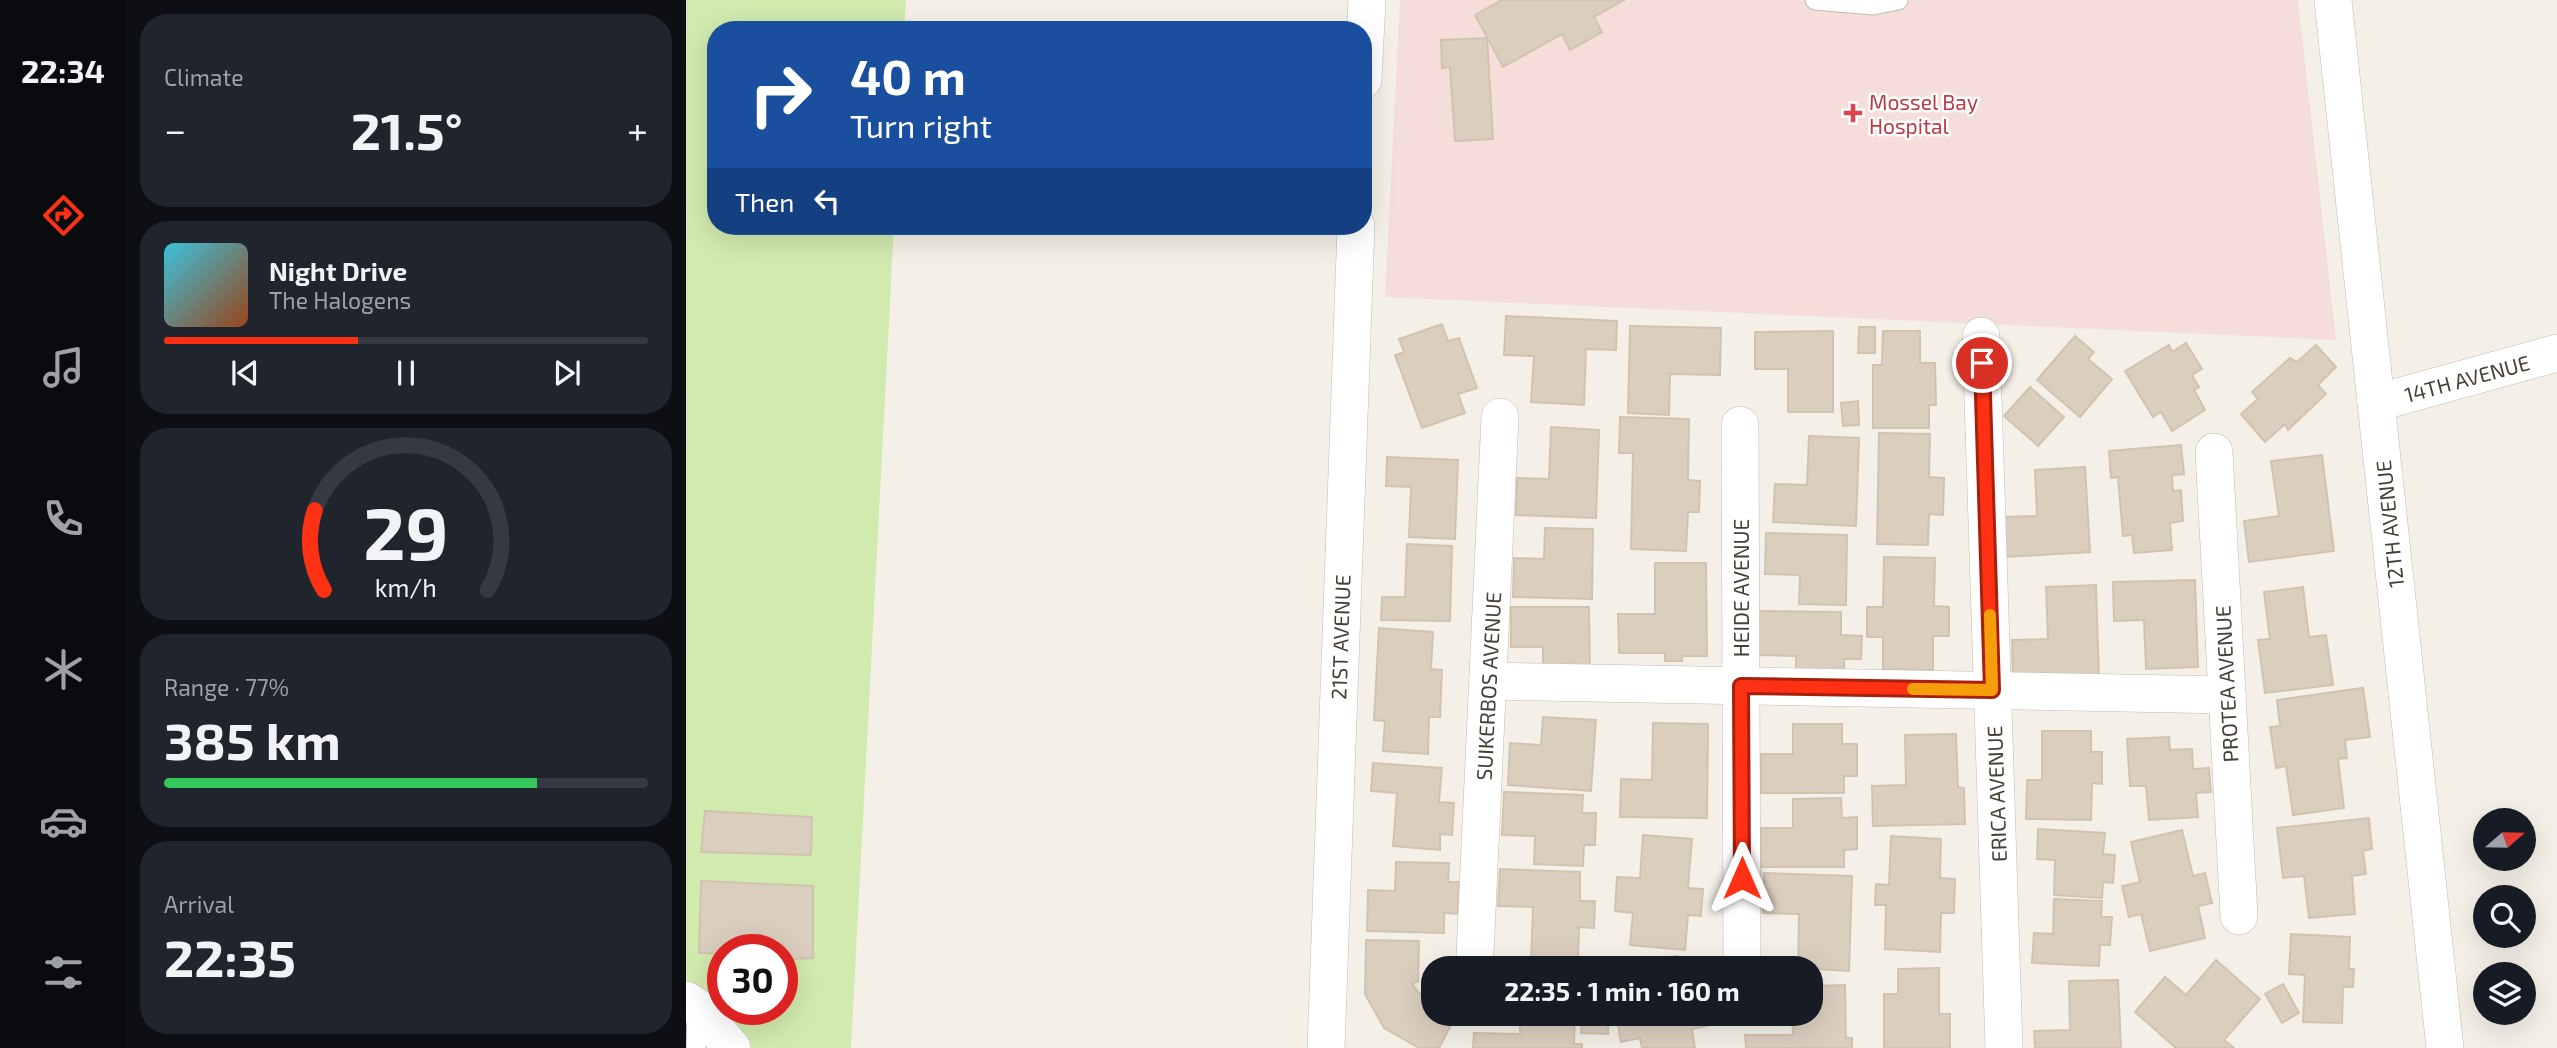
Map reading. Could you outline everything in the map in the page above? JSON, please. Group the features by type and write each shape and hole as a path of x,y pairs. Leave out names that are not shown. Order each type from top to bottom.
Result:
{"street":[{"path":"1366,21 1367,0"},
{"name":"12TH AVENUE","path":"2333,0 2445,1048"},
{"name":"21ST AVENUE","path":"1326,1048 1356,235"},
{"name":"ERICA AVENUE","path":"1981,336 2004,1045"},
{"name":"14TH AVENUE","path":"2376,403 2557,353"},
{"name":"SUIKERBOS AVENUE","path":"1475,954 1500,417"},
{"name":"HEIDE AVENUE","path":"1740,425 1742,956"},
{"name":"PROTEA AVENUE","path":"2214,452 2239,916"},
{"path":"1488,681 2227,695"},
{"path":"692,1003 732,1048"}],"lane":[{"path":"1815,0 1873,5 1898,0"},
{"path":"692,1003 696,1048"}],"shaded area":[{"name":"Mossel Bay Hospital","path":"1400,0 2298,0 2336,340 1385,297"}],"green space":[{"path":"686,0 906,0 905,21 707,21 707,235 894,235 851,1048 686,1048"}],"building":[{"path":"1502,0 1624,0 1594,17 1602,32 1570,50 1562,34 1503,67 1475,15"},
{"path":"1487,38 1493,139 1455,141 1450,67 1442,68 1441,40"},
{"path":"1506,316 1617,321 1616,350 1586,349 1584,405 1531,402 1534,356 1504,355"},
{"path":"1442,324 1448,341 1459,338 1477,388 1458,394 1465,413 1422,428 1395,355 1404,352 1399,339"},
{"path":"1630,326 1721,328 1720,375 1670,374 1669,415 1628,413"},
{"path":"1859,327 1875,327 1875,353 1858,353"},
{"path":"1833,331 1833,412 1788,412 1788,369 1755,369 1755,332"},
{"path":"1883,331 1920,331 1920,363 1935,363 1936,405 1929,405 1929,428 1873,428 1873,365 1882,365"},
{"path":"2075,336 2094,352 2088,359 2112,379 2080,417 2037,380"},
{"path":"2186,343 2202,369 2192,375 2199,387 2194,390 2205,410 2172,431 2161,412 2153,417 2125,371 2169,345 2172,352"},
{"path":"2316,345 2336,367 2318,385 2326,394 2288,430 2285,424 2265,442 2241,414 2258,399 2252,392 2290,358 2297,362"},
{"path":"2030,387 2064,417 2038,446 2004,416"},
{"path":"1858,401 1859,425 1843,426 1841,403"},
{"path":"1620,417 1689,419 1688,480 1700,481 1699,512 1688,512 1686,551 1631,549 1633,453 1619,453"},
{"path":"1551,427 1599,430 1596,518 1516,515 1517,478 1549,479"},
{"path":"1879,433 1930,434 1929,477 1944,478 1943,515 1929,514 1928,545 1877,544"},
{"path":"1809,436 1859,438 1856,526 1773,522 1775,484 1807,485"},
{"path":"2181,445 2184,474 2172,475 2173,491 2181,490 2183,521 2170,523 2172,550 2134,553 2132,535 2123,536 2118,477 2111,478 2109,451"},
{"path":"2322,455 2334,551 2249,562 2244,521 2279,516 2271,461"},
{"path":"1387,457 1458,460 1455,539 1409,537 1411,487 1386,486"},
{"path":"2085,467 2090,552 2005,557 2003,517 2037,516 2035,470"},
{"path":"1545,528 1593,529 1592,599 1513,597 1514,558 1544,559"},
{"path":"1766,533 1847,535 1846,605 1799,604 1800,575 1765,574"},
{"path":"1407,544 1452,546 1450,621 1381,620 1382,597 1405,597"},
{"path":"1884,557 1935,558 1934,606 1949,607 1949,636 1933,636 1933,670 1883,669 1883,637 1867,637 1867,607 1883,607"},
{"path":"1655,563 1706,563 1707,656 1682,656 1682,661 1665,661 1665,653 1619,653 1618,614 1655,614"},
{"path":"2195,580 2198,667 2146,669 2144,620 2114,621 2113,582"},
{"path":"2096,585 2099,678 2013,681 2012,640 2048,639 2046,587"},
{"path":"2303,587 2309,637 2326,635 2333,685 2265,693 2258,640 2270,639 2264,592"},
{"path":"1511,607 1589,607 1590,675 1543,675 1543,647 1511,647"},
{"path":"1759,611 1841,612 1841,635 1862,636 1861,659 1844,659 1844,680 1796,679 1796,656 1759,655"},
{"path":"1379,628 1433,632 1431,669 1442,670 1440,717 1429,717 1428,754 1383,751 1385,721 1374,720"},
{"path":"2363,688 2370,737 2345,740 2347,758 2338,759 2344,808 2293,815 2286,766 2276,768 2270,727 2280,726 2277,700"},
{"path":"1543,717 1596,720 1591,791 1508,785 1510,743 1541,745"},
{"path":"1653,723 1708,724 1707,818 1620,817 1621,779 1652,780"},
{"path":"1793,724 1842,724 1842,744 1857,744 1857,776 1844,776 1844,793 1761,793 1761,754 1793,754"},
{"path":"2042,731 2091,731 2091,752 2102,752 2102,784 2092,783 2091,820 2026,819 2027,780 2042,780"},
{"path":"1956,734 1958,787 1964,788 1965,824 1873,826 1872,786 1906,785 1905,735"},
{"path":"2169,737 2170,750 2192,749 2193,769 2209,768 2211,792 2196,793 2198,817 2149,820 2146,786 2130,786 2127,739"},
{"path":"1373,763 1442,768 1439,802 1454,803 1452,835 1440,834 1440,850 1393,846 1397,793 1371,791"},
{"path":"1504,792 1583,795 1582,813 1596,813 1595,845 1584,845 1583,866 1534,864 1535,836 1502,835"},
{"path":"1841,798 1842,818 1857,817 1857,849 1844,850 1844,867 1761,867 1761,828 1793,828 1793,799"},
{"path":"705,811 812,817 811,855 701,852"},
{"path":"2369,818 2372,849 2363,851 2366,874 2352,876 2355,914 2309,918 2304,876 2283,878 2277,828"},
{"path":"2038,829 2105,833 2103,854 2115,855 2113,883 2103,882 2102,898 2054,895 2055,860 2037,859"},
{"path":"2182,830 2193,876 2205,873 2212,903 2198,906 2205,938 2150,951 2141,914 2129,917 2122,886 2140,882 2131,842"},
{"path":"1643,835 1692,839 1688,888 1703,889 1701,916 1688,915 1685,950 1630,945 1633,913 1615,911 1617,877 1640,878"},
{"path":"1891,836 1941,839 1940,878 1955,879 1954,913 1941,913 1940,952 1885,949 1886,905 1875,905 1876,884 1889,885"},
{"path":"1396,862 1449,863 1448,882 1459,882 1458,914 1444,913 1444,933 1367,931 1368,890 1395,891"},
{"path":"1500,869 1580,872 1580,901 1595,901 1594,928 1579,927 1578,956 1531,956 1533,907 1498,906"},
{"path":"1764,873 1852,876 1849,971 1823,969 1823,956 1798,956 1799,914 1763,913"},
{"path":"701,881 813,886 813,958 798,959 798,934 707,934 707,953 699,953"},
{"path":"2054,899 2102,901 2101,917 2112,917 2110,945 2100,945 2099,966 2032,963 2034,933 2053,934"},
{"path":"2291,934 2350,937 2349,969 2354,969 2353,987 2343,987 2342,1023 2303,1022 2305,975 2289,974"},
{"path":"1366,940 1419,941 1418,982 1412,983 1421,994 1421,1026 1451,1026 1439,1048 1419,1048 1384,1028 1365,994"},
{"path":"2216,960 2260,999 2224,1040 2234,1048 2176,1048 2135,1012 2165,977 2186,995"},
{"path":"1939,968 1939,1014 1950,1014 1950,1048 1884,1048 1884,994 1898,994 1898,969"},
{"path":"2118,980 2121,1048 2035,1048 2034,1031 2070,1030 2069,981"},
{"path":"2283,984 2299,1013 2282,1023 2265,994"},
{"path":"1845,985 1846,1038 1852,1038 1852,1048 1746,1048 1745,1035 1793,1035 1793,1026 1823,1026 1823,986"},
{"path":"1520,1026 1575,1026 1574,1044 1582,1044 1582,1048 1473,1048 1474,1033 1520,1034"},
{"path":"1581,1026 1608,1026 1608,1034 1581,1033"},
{"path":"1618,1026 1707,1026 1692,1029 1695,1048 1642,1048 1640,1038 1621,1042"}],"slow traffic":[{"path":"1913,689 1992,690 1990,615"}],"place":[{"name":"Mossel Bay Hospital","path":"1853,113"}],"route":[{"path":"1742,878 1741,686 1992,690 1982,363"}]}
